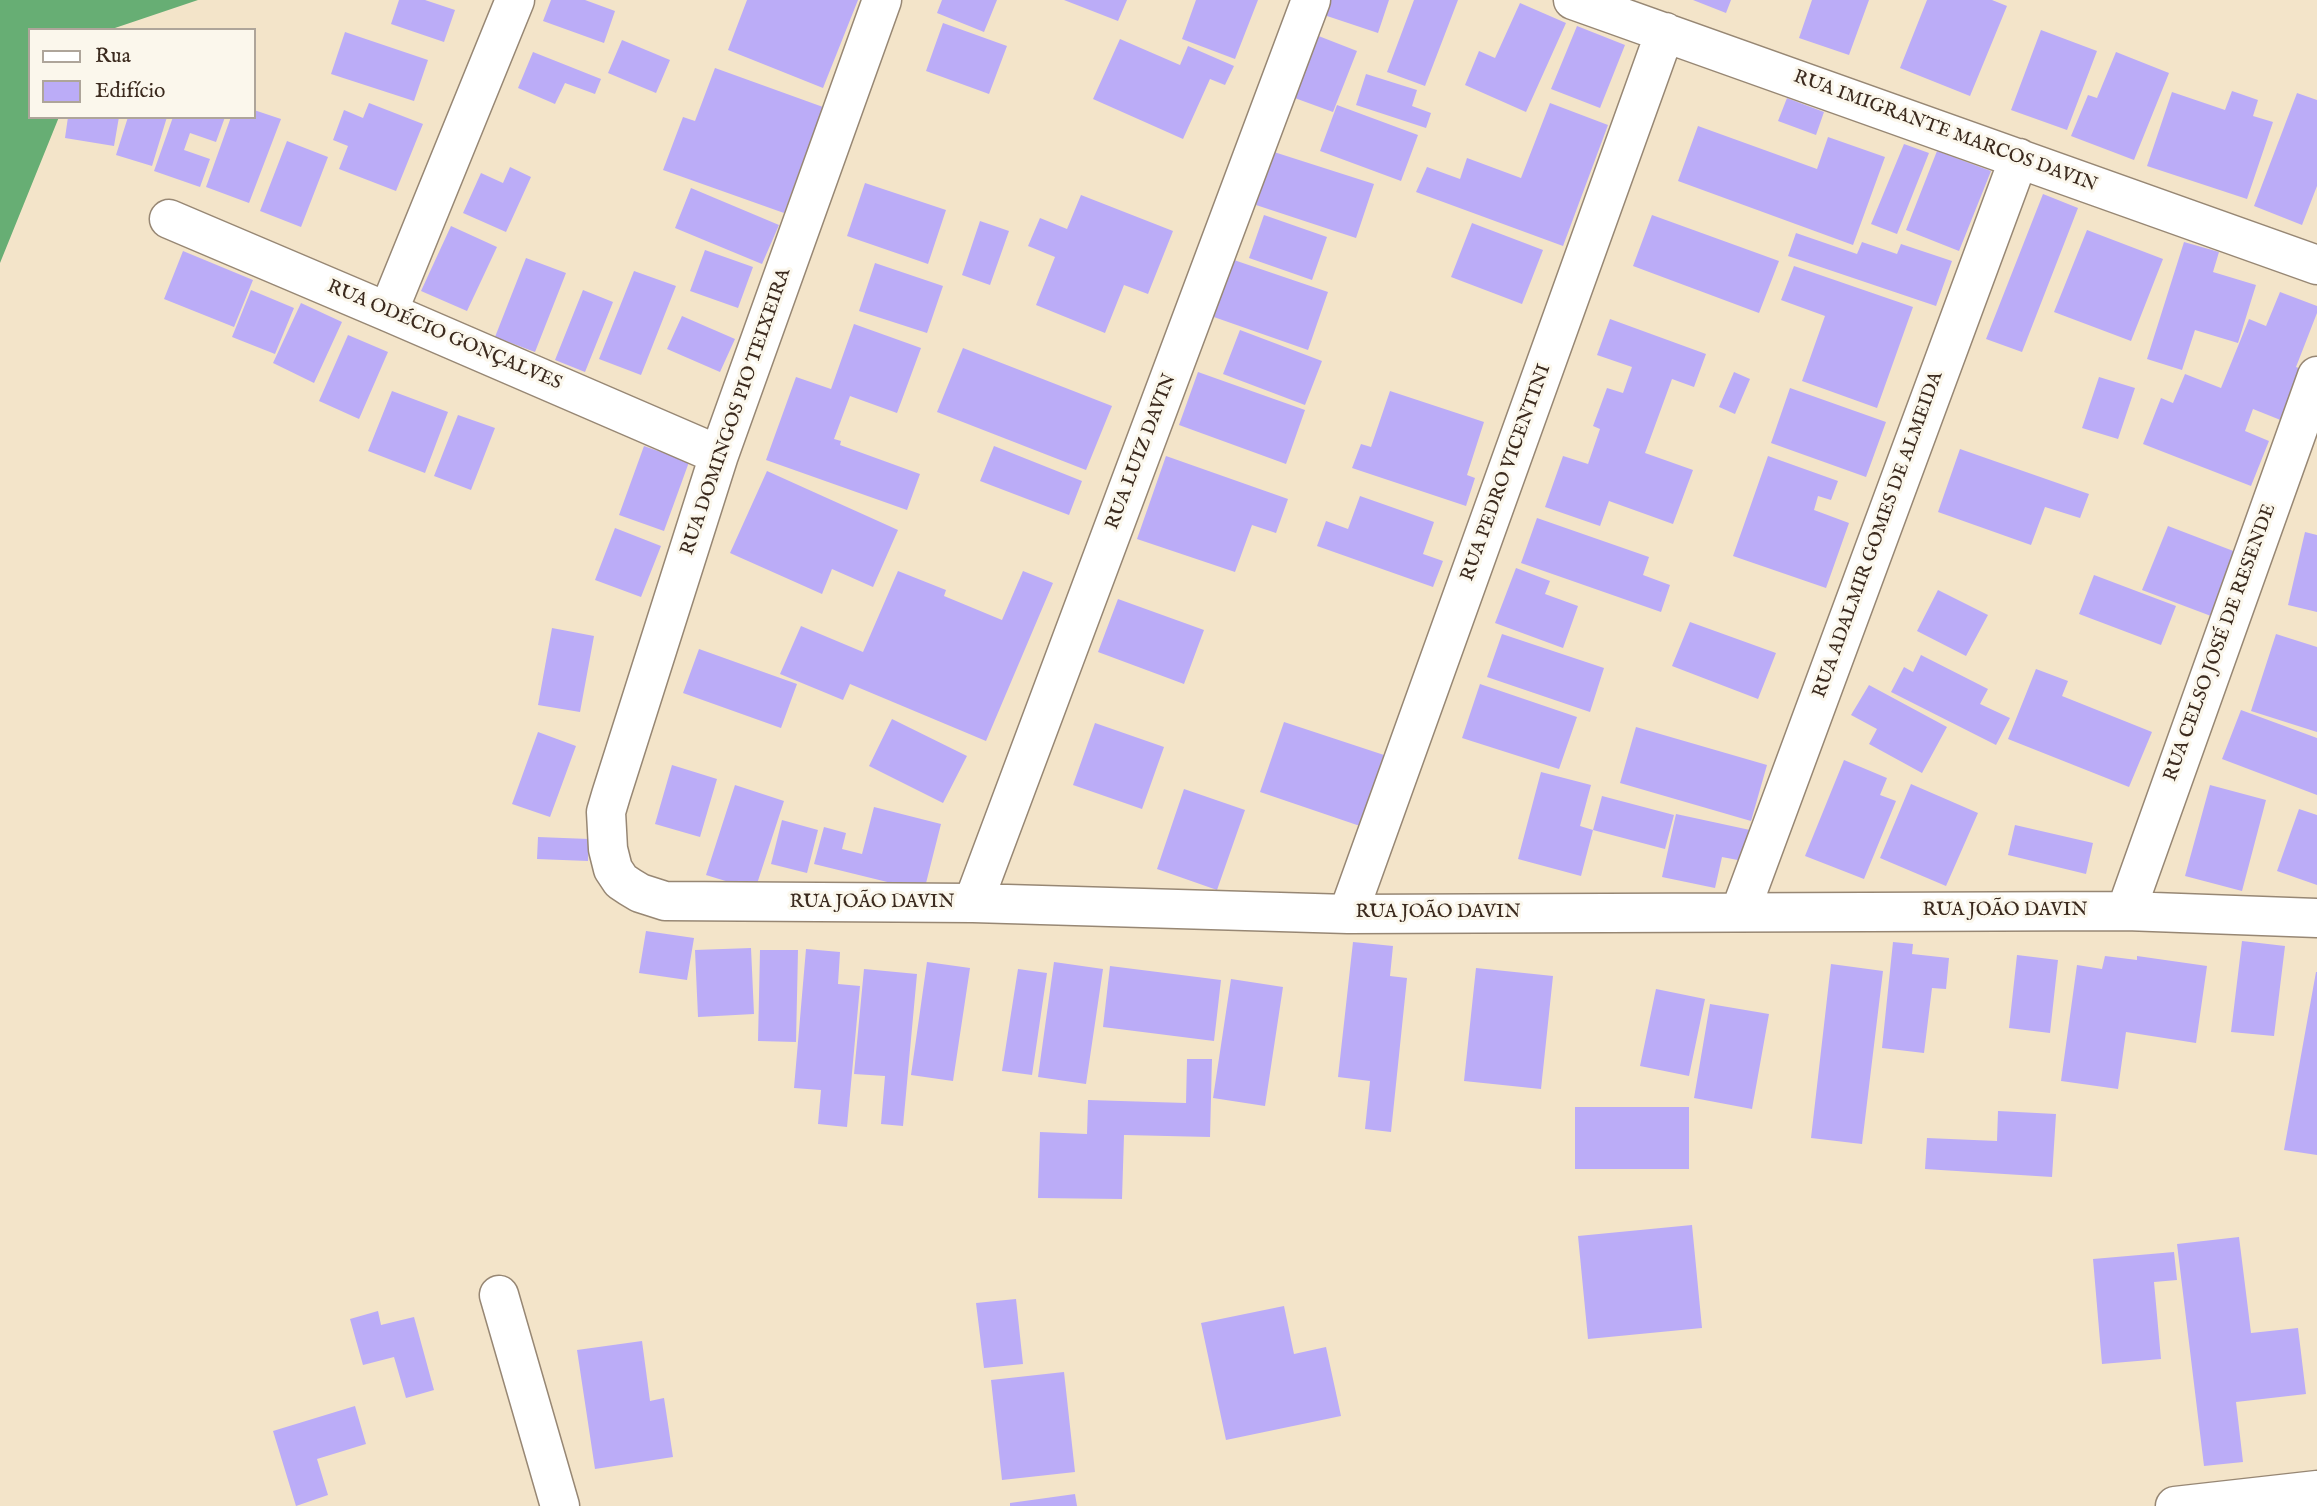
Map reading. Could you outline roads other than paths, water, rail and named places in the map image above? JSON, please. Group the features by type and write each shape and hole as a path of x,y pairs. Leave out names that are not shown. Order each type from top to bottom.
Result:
{"street":[{"path":"388,312 515,0"},
{"name":"RUA DOMINGOS PIO TEIXEIRA","path":"606,828 606,812 611,795 719,455 882,0"},
{"name":"RUA LUIZ DAVIN","path":"973,904 1311,0"},
{"name":"RUA IMIGRANTE MARCOS DAVIN","path":"1573,0 2317,265"},
{"name":"RUA PEDRO VICENTINI","path":"1348,914 1665,32"},
{"name":"RUA ADALMIR GOMES DE ALMEIDA","path":"1740,912 2019,159"},
{"name":"RUA ODÉCIO GONÇALVES","path":"169,219 719,455"},
{"name":"RUA CELSO JOSÉ DE RESENDE","path":"2126,911 2317,376"},
{"name":"RUA JOÃO DAVIN","path":"606,828 613,869 621,881 640,893 665,901 973,904 1348,914 2126,911 2317,918"},
{"path":"499,1295 561,1506"},
{"path":"2175,1506 2317,1490"}]}
